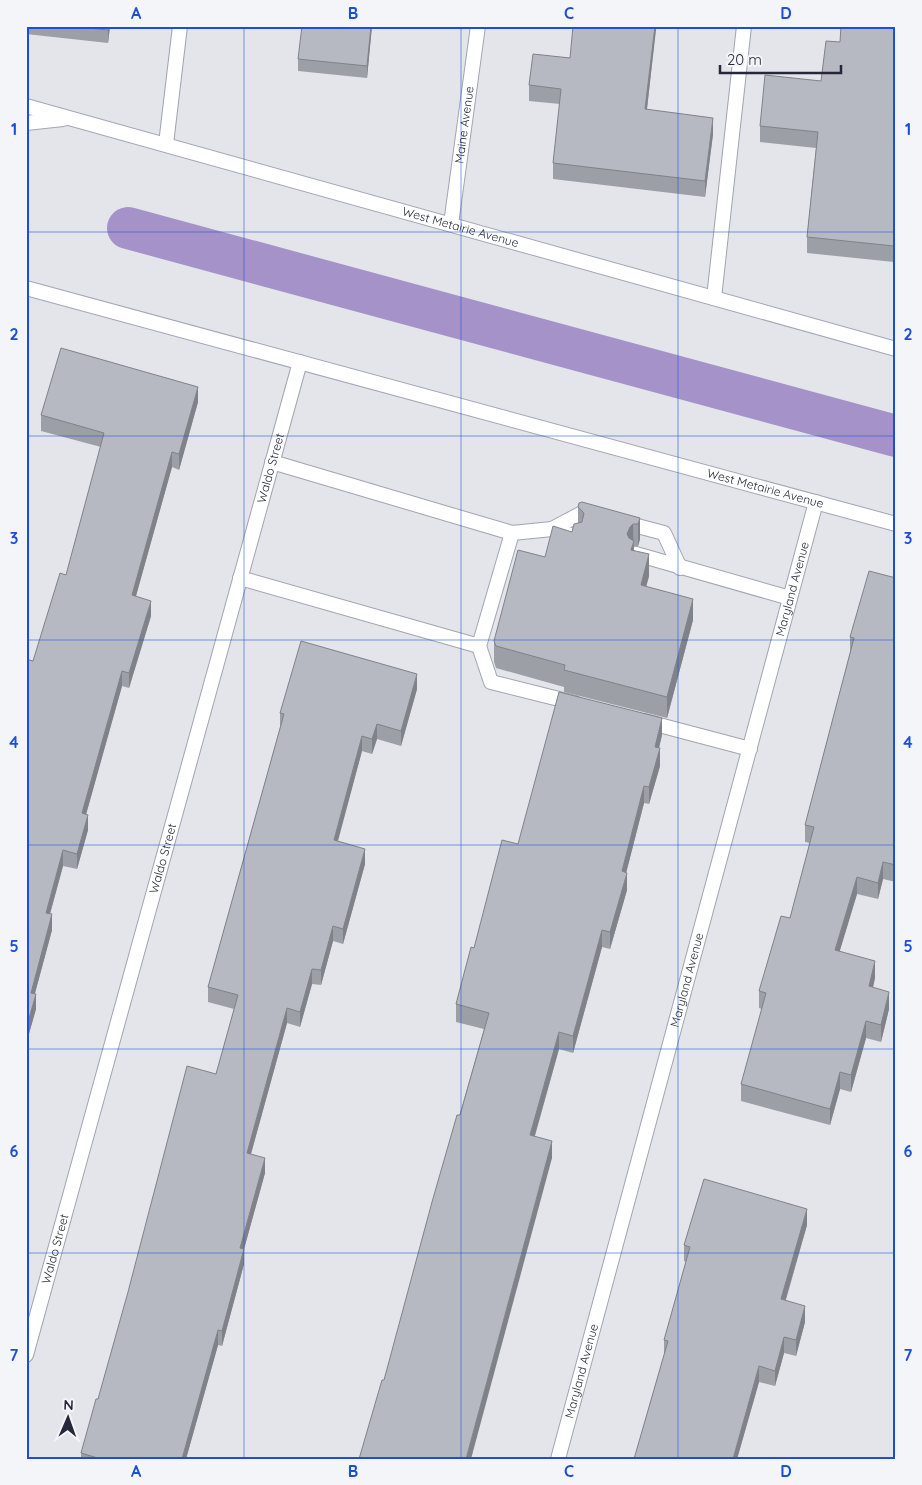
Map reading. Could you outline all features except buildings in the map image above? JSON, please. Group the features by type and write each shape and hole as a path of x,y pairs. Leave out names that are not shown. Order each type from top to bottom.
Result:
{"street":[{"path":"166,144 180,26"},
{"name":"Maine Avenue","path":"451,224 478,26"},
{"path":"714,298 744,26"},
{"name":"West Metairie Avenue","path":"26,106 896,349"},
{"path":"26,123 72,118"},
{"name":"West Metairie Avenue","path":"26,288 896,524"},
{"name":"Waldo Street","path":"26,1355 300,362"},
{"path":"272,462 512,533 552,529 576,536"},
{"name":"Maryland Avenue","path":"558,1459 816,502"},
{"path":"552,529 584,512 664,533 680,568"},
{"path":"512,533 478,646 491,682 586,706"},
{"path":"636,554 790,598"},
{"path":"240,578 478,646"},
{"path":"633,719 750,749"}],"waterway":[{"path":"128,228 896,436"}]}
